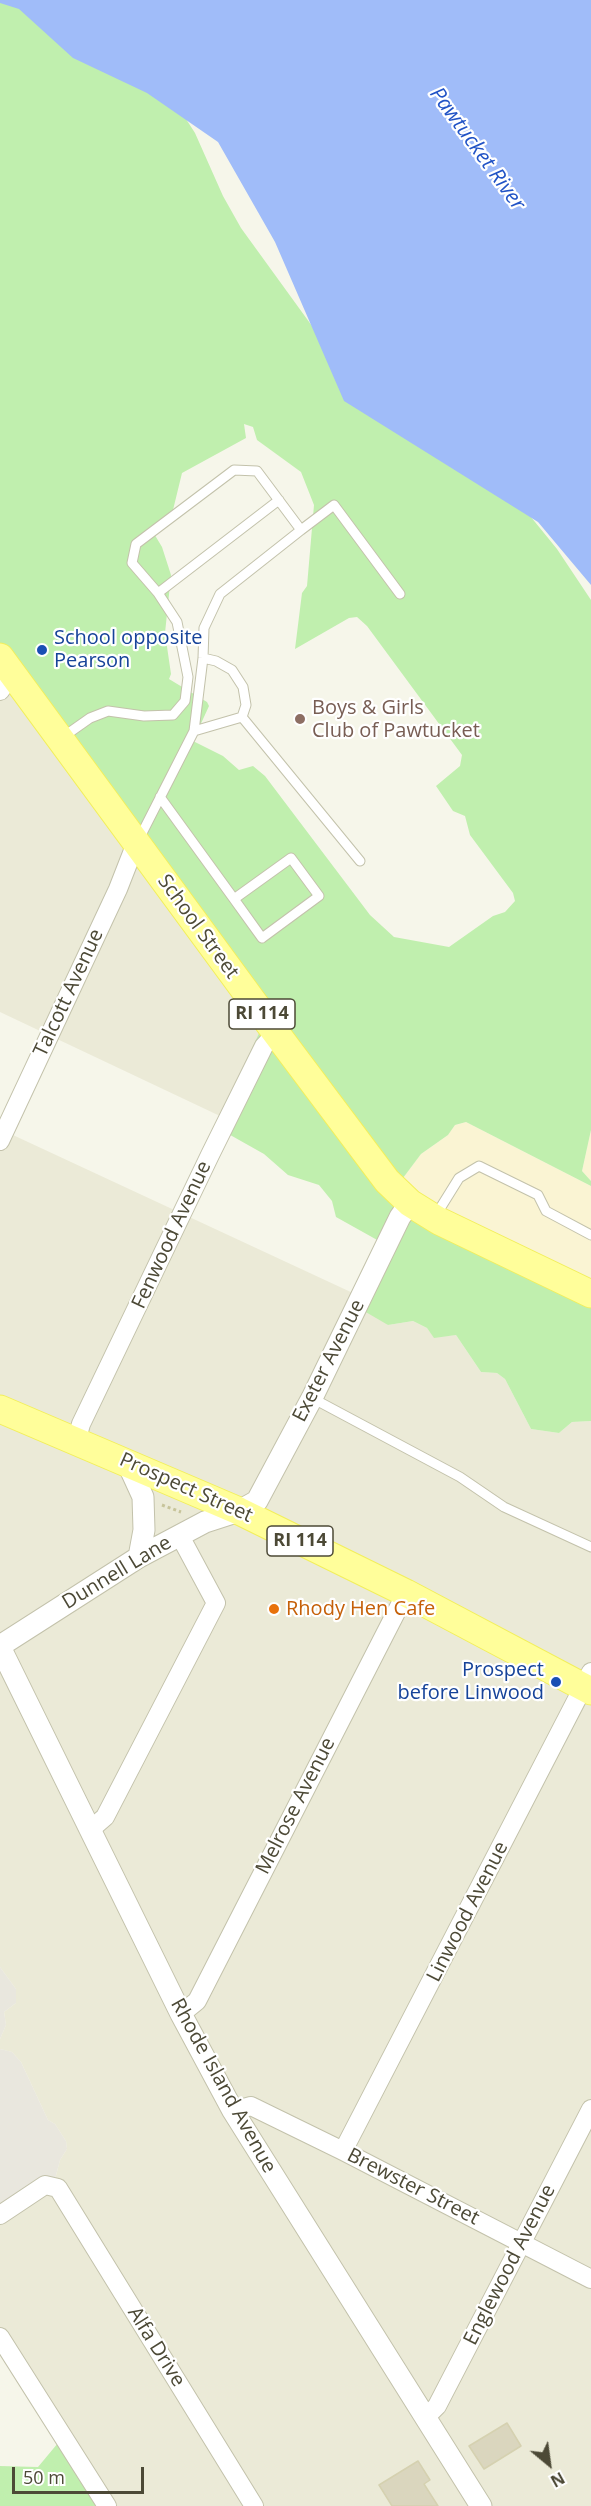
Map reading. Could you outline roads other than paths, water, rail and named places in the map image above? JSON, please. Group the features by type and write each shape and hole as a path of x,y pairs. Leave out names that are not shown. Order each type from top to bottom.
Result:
{"main road":[{"name":"School Street","path":"4,674 60,739 387,1180 410,1203 435,1218 591,1294"},
{"name":"Prospect Street","path":"0,1409 239,1511 589,1683"}],"street":[{"name":"Talcott Avenue","path":"0,1141 118,889 136,843"},
{"name":"Fenwood Avenue","path":"76,1442 81,1424 210,1155 264,1046 276,1033"},
{"name":"Exeter Avenue","path":"239,1511 257,1501 312,1398 400,1217 410,1203"},
{"path":"127,1462 143,1497 144,1530 139,1557"},
{"name":"Dunnell Lane","path":"0,1647 139,1557 205,1522 239,1511"},
{"path":"90,1830 105,1817 216,1603 214,1595 180,1536"},
{"name":"Melrose Avenue","path":"181,2014 197,2001 406,1593"},
{"name":"Rhode Island Avenue","path":"0,1647 181,2014 233,2111 481,2506"},
{"name":"Linwood Avenue","path":"343,2151 589,1683"},
{"name":"Brewster Street","path":"233,2111 251,2106 591,2279"},
{"name":"Englewood Avenue","path":"425,2418 437,2406 591,2109"},
{"name":"Alfa Drive","path":"0,2216 45,2185 58,2188 254,2506"},
{"path":"0,2337 107,2506"}],"lane":[{"path":"60,739 90,718 108,711 144,716 173,715 185,701 188,677 177,622 158,593 132,563 136,544 234,470 257,471 301,530"},
{"path":"158,593 279,500"},
{"path":"136,843 194,731 203,658 204,628 220,594 334,505 400,594"},
{"path":"203,658 216,661 232,670 243,687 246,705 242,717"},
{"path":"194,731 242,717"},
{"path":"242,717 360,861"},
{"path":"160,797 262,938 319,896 291,858 234,899"},
{"path":"435,1218 459,1178 479,1166 538,1195 546,1211 591,1234"},
{"path":"312,1398 460,1477 504,1507 591,1547"}],"water":[{"name":"Pawtucket River","path":"0,0 591,0 591,585 538,522 344,401 275,242 218,142 147,93 73,58 19,9 0,3"}],"place":[{"name":"School opposite Pearson","path":"42,650"},
{"name":"Boys & Girls Club of Pawtucket","path":"300,719"},
{"name":"Rhody Hen Cafe","path":"274,1609"},
{"name":"Prospect before Linwood","path":"556,1682"}]}
